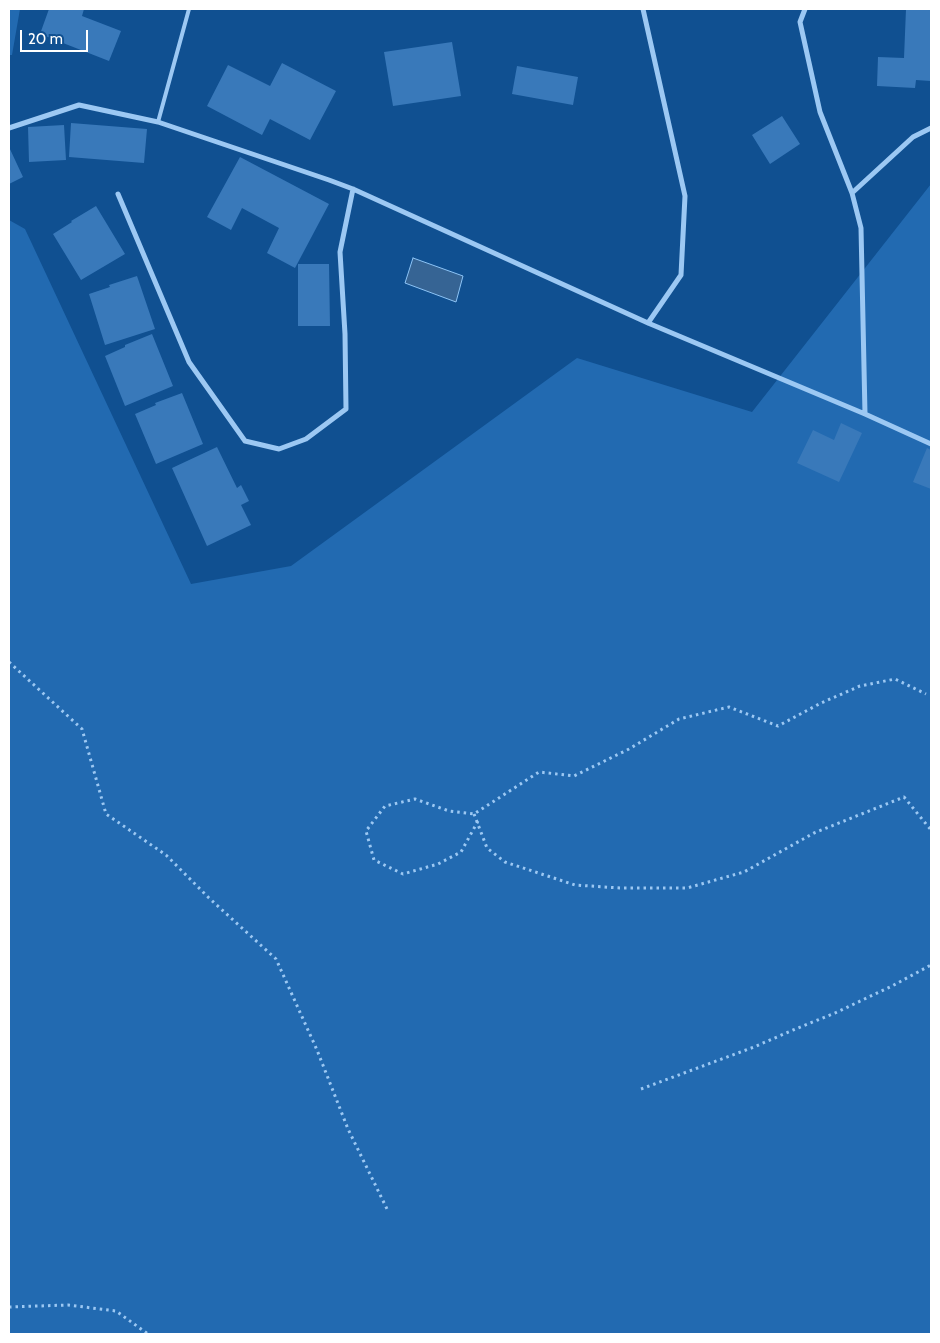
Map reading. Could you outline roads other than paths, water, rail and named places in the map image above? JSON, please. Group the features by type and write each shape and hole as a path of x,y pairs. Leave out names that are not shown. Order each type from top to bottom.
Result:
{"street":[{"path":"643,9 685,196 682,275 648,323"},
{"path":"805,9 800,22 820,112 852,193 861,228 865,414"},
{"path":"9,128 79,105 158,122 354,189 648,323 865,414 931,444"},
{"path":"852,193 912,137 931,128"},
{"path":"118,194 189,362 245,441 279,449 306,439 346,408 345,334 340,252 354,189"}],"lane":[{"path":"158,122 189,9"}]}
